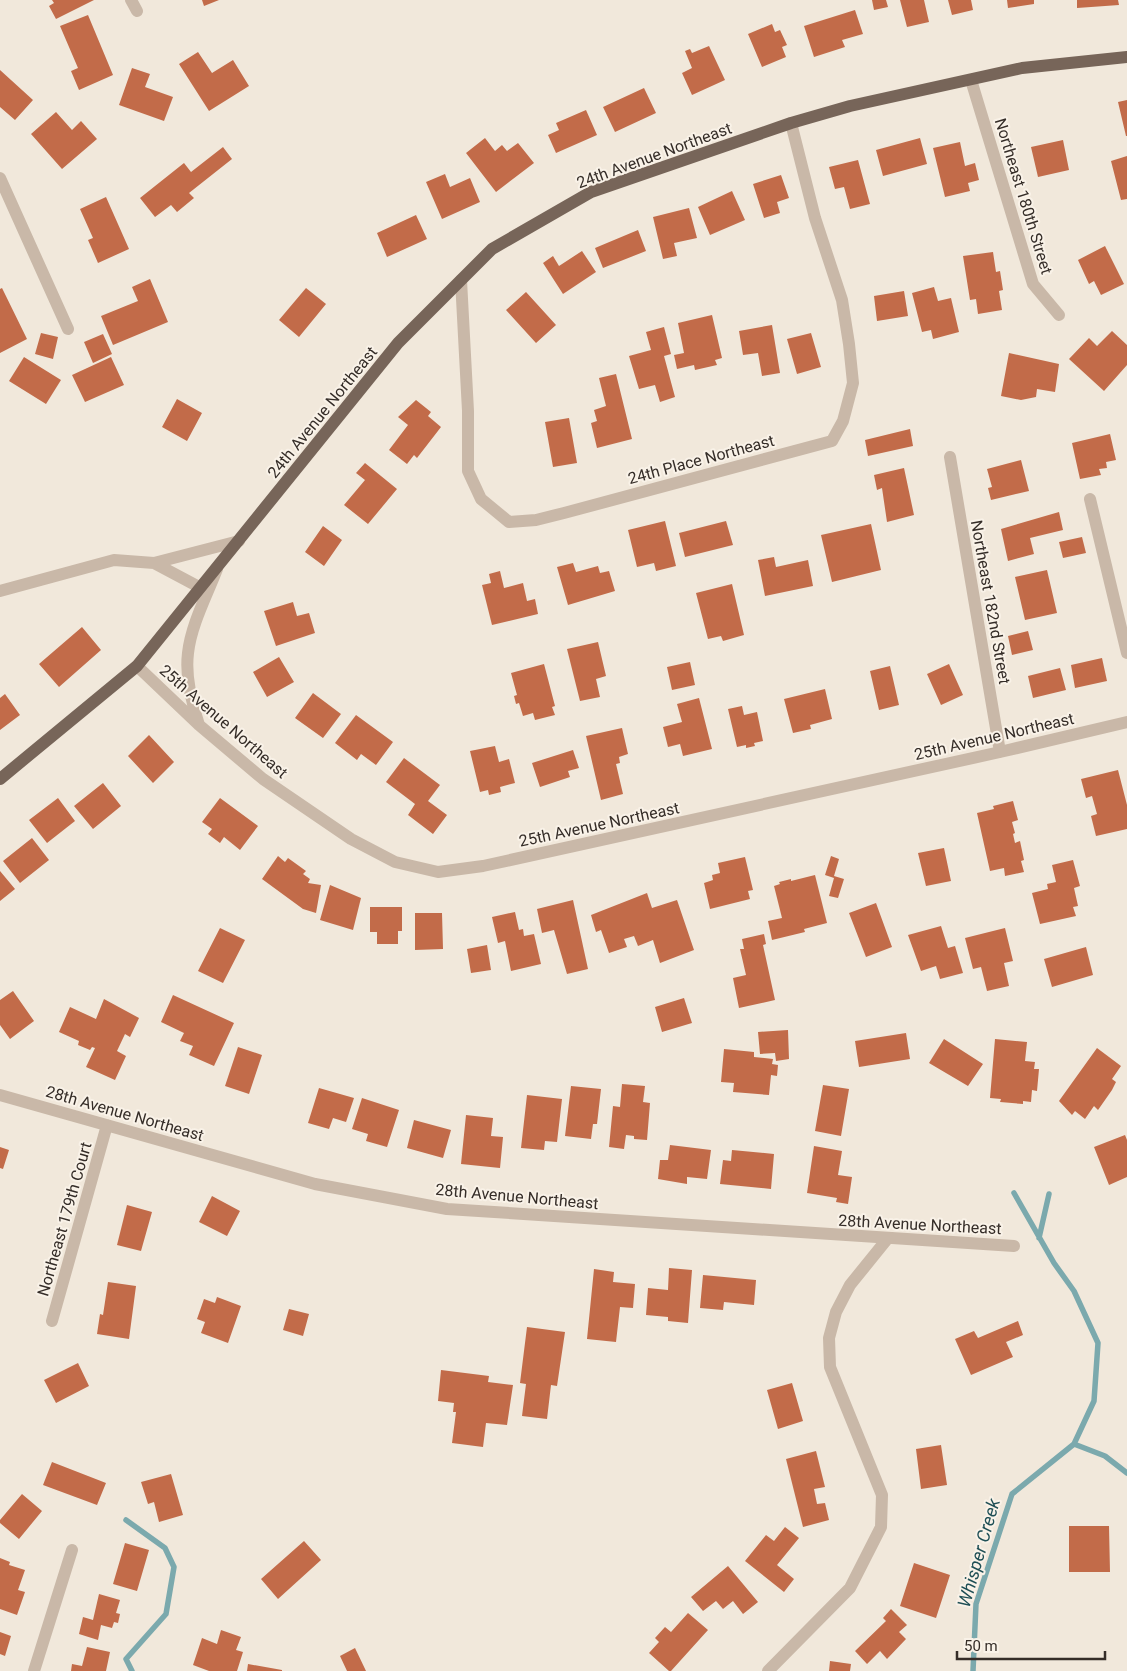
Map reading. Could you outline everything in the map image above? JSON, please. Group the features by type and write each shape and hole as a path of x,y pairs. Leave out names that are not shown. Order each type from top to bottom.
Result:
{"main road":[{"name":"24th Avenue Northeast","path":"0,779 137,666 240,541 398,343 492,249 591,192 791,124 850,106 1022,68 1127,57"}],"street":[{"name":"Northeast 180th Street","path":"970,80 1033,284 1059,315"},
{"name":"24th Place Northeast","path":"461,280 468,411 468,470 481,499 509,522 536,520 564,513 832,440 843,421 853,383 850,344 842,300 815,218 791,124"},
{"path":"0,178 68,329"},
{"name":"Northeast 182nd Street","path":"950,457 1000,752"},
{"path":"1090,499 1127,653"},
{"path":"0,592 114,560 154,563 240,541"},
{"path":"154,563 201,588"},
{"path":"199,725 188,686 188,652 198,616 218,567"},
{"name":"25th Avenue Northeast","path":"137,666 199,725 263,780 351,839 395,862 438,872 492,864 1000,752 1127,722"},
{"name":"28th Avenue Northeast","path":"0,1095 315,1184 447,1209 1014,1246"},
{"name":"Northeast 179th Court","path":"52,1321 107,1126"},
{"path":"768,1671 850,1588 881,1527 882,1494 830,1367 828,1338 836,1312 850,1285 888,1238"},
{"path":"34,1671 72,1550"}],"building":[{"path":"52,0 94,0 56,19 49,6 54,3"},
{"path":"202,0 219,0 204,6"},
{"path":"872,0 886,0 888,7 874,10"},
{"path":"900,0 924,0 929,22 907,27"},
{"path":"948,0 971,0 973,10 952,15"},
{"path":"1007,0 1034,0 1034,4 1008,8"},
{"path":"1077,0 1118,0 1119,5 1077,8"},
{"path":"855,10 863,34 842,40 845,47 814,57 804,26"},
{"path":"88,15 113,75 79,90 71,71 78,68 60,26"},
{"path":"772,24 775,32 780,30 787,45 782,47 786,57 762,67 748,34"},
{"path":"709,46 725,80 692,95 682,73 692,68 685,51 690,49 692,53"},
{"path":"198,52 212,73 233,60 249,86 209,111 179,64"},
{"path":"132,68 150,74 145,87 173,97 164,121 119,105"},
{"path":"0,70 33,100 15,120 0,107"},
{"path":"644,88 656,113 615,132 603,107"},
{"path":"1127,100 1127,136 1126,136 1118,102"},
{"path":"586,110 597,135 556,153 548,135 559,130 556,123"},
{"path":"56,112 72,130 81,121 97,139 62,169 31,134"},
{"path":"485,138 495,151 502,145 507,151 518,143 534,163 496,192 466,153"},
{"path":"920,138 927,164 883,176 876,150"},
{"path":"1063,140 1069,170 1038,177 1031,147"},
{"path":"960,142 965,166 975,163 979,180 968,183 970,191 945,197 933,148"},
{"path":"223,147 232,159 189,193 194,198 177,212 171,205 155,217 140,198 184,163 191,172"},
{"path":"1127,156 1127,199 1121,200 1111,161"},
{"path":"858,160 870,204 850,209 844,187 835,189 829,167"},
{"path":"445,174 450,187 470,178 480,202 442,219 426,182"},
{"path":"781,175 789,198 777,202 780,213 764,218 753,184"},
{"path":"732,191 745,220 710,235 698,207"},
{"path":"106,197 129,249 98,263 88,240 93,238 80,209"},
{"path":"689,208 697,238 674,243 677,256 663,259 653,217"},
{"path":"416,215 427,239 387,257 377,233"},
{"path":"638,230 646,251 603,268 595,248"},
{"path":"1105,246 1124,284 1101,295 1094,281 1089,284 1078,260"},
{"path":"582,251 596,272 563,294 543,263 553,256 559,266"},
{"path":"993,252 996,272 1000,271 1003,290 999,291 1002,310 978,314 976,299 970,300 963,256"},
{"path":"150,279 168,322 113,345 101,316 138,301 132,287"},
{"path":"934,287 938,301 951,298 959,332 933,339 931,330 922,332 912,293"},
{"path":"2,288 27,339 0,353 0,289"},
{"path":"306,288 326,304 299,337 279,320"},
{"path":"904,291 908,316 877,321 874,296"},
{"path":"526,292 556,325 536,343 506,310"},
{"path":"712,315 722,358 715,360 717,365 695,370 694,365 677,369 674,355 684,353 678,323"},
{"path":"772,325 780,373 762,376 758,353 743,355 739,331"},
{"path":"664,327 671,354 664,356 675,397 660,402 655,385 639,389 629,356 651,350 646,332"},
{"path":"1112,331 1127,345 1127,365 1104,391 1069,359 1089,338 1097,346"},
{"path":"41,333 58,337 53,359 35,354"},
{"path":"811,333 821,367 797,374 787,339"},
{"path":"103,334 112,354 93,363 84,342"},
{"path":"1009,353 1059,364 1055,392 1037,389 1036,397 1021,400 1001,396"},
{"path":"24,357 61,380 46,404 9,381"},
{"path":"111,357 124,385 85,402 72,375"},
{"path":"616,374 632,439 597,448 591,423 597,421 594,410 606,406 599,378"},
{"path":"177,399 202,413 187,441 162,427"},
{"path":"416,400 431,412 428,416 441,427 417,458 414,455 407,464 389,450 408,425 398,417"},
{"path":"569,418 577,463 553,467 545,422"},
{"path":"910,429 913,446 868,456 865,440"},
{"path":"1110,434 1116,460 1106,462 1107,468 1099,469 1101,475 1080,479 1072,443"},
{"path":"1021,460 1029,491 991,500 988,488 992,487 987,469"},
{"path":"365,463 397,489 368,524 344,505 365,480 356,473"},
{"path":"904,468 914,515 887,522 882,488 877,490 874,475"},
{"path":"1059,512 1063,530 1030,538 1034,554 1008,561 1001,529"},
{"path":"665,521 676,566 656,571 654,563 637,567 628,530"},
{"path":"726,521 733,545 685,557 679,533"},
{"path":"871,524 881,570 832,582 821,535"},
{"path":"323,526 342,540 324,566 305,552"},
{"path":"1082,537 1086,553 1063,558 1059,542"},
{"path":"774,557 776,567 808,560 813,586 765,596 758,560"},
{"path":"573,563 576,572 598,566 600,573 609,571 615,591 568,605 557,567"},
{"path":"1047,570 1057,613 1025,620 1015,577"},
{"path":"500,571 504,588 523,583 527,601 535,599 538,614 492,625 482,585 491,583 489,574"},
{"path":"732,584 744,635 723,641 721,636 708,639 696,593"},
{"path":"293,602 297,616 309,613 315,633 276,646 264,611"},
{"path":"82,627 101,650 59,687 39,664"},
{"path":"1028,631 1033,650 1012,655 1008,636"},
{"path":"598,642 606,676 596,679 600,697 580,701 567,649"},
{"path":"279,657 294,682 267,697 253,672"},
{"path":"1102,658 1107,681 1075,688 1071,665"},
{"path":"690,662 695,685 672,690 667,667"},
{"path":"544,664 555,706 552,707 555,715 535,720 533,713 523,716 519,703 516,704 514,696 517,695 511,673"},
{"path":"949,664 963,695 941,705 927,674"},
{"path":"890,666 899,705 879,710 870,671"},
{"path":"1060,668 1066,690 1033,698 1028,676"},
{"path":"825,689 832,719 810,725 811,729 793,733 784,699"},
{"path":"313,693 341,714 323,738 295,718"},
{"path":"5,694 20,715 0,730 0,698"},
{"path":"699,698 712,749 683,756 680,744 668,747 663,727 682,722 677,704"},
{"path":"742,706 744,715 757,712 763,741 754,743 755,746 746,748 746,745 737,747 728,709"},
{"path":"356,715 393,742 376,765 361,754 357,760 335,743"},
{"path":"622,728 628,754 619,757 620,763 616,764 623,794 601,800 586,736"},
{"path":"149,735 174,762 153,783 128,756"},
{"path":"495,746 499,762 509,759 515,783 500,787 501,792 489,795 488,790 480,792 470,751"},
{"path":"573,750 579,768 568,771 570,777 540,787 532,763"},
{"path":"404,758 440,785 428,801 447,815 433,834 408,815 415,804 386,782"},
{"path":"1118,770 1127,805 1127,829 1096,836 1091,816 1097,814 1092,796 1086,798 1081,779"},
{"path":"103,783 121,806 93,829 74,806"},
{"path":"58,798 75,821 47,843 29,820"},
{"path":"220,798 258,826 240,850 224,837 220,843 208,834 212,829 202,822"},
{"path":"1013,801 1018,820 1012,822 1015,833 1013,834 1015,843 1020,841 1024,860 1021,861 1024,872 1005,876 1004,868 990,871 977,813 994,809 993,806"},
{"path":"32,838 49,860 20,883 3,861"},
{"path":"944,848 951,881 926,886 918,853"},
{"path":"278,856 285,862 288,858 306,871 303,874 310,879 308,883 321,885 316,913 303,909 262,879"},
{"path":"831,856 839,859 834,876 844,879 838,898 829,896 834,878 825,875"},
{"path":"745,857 753,890 748,891 750,899 710,909 704,883 713,880 712,875 720,873 718,863"},
{"path":"1073,860 1080,886 1074,888 1078,906 1073,907 1076,916 1040,924 1032,893 1048,889 1047,884 1056,882 1052,865"},
{"path":"0,871 15,889 0,901"},
{"path":"815,875 827,923 804,929 805,932 772,940 768,921 782,918 774,886 780,884 779,882"},
{"path":"330,885 361,898 353,930 320,920"},
{"path":"647,893 652,908 677,900 694,950 660,963 653,940 638,946 634,936 624,939 627,947 609,953 601,930 596,932 591,915"},
{"path":"573,900 588,969 567,974 554,930 542,933 537,909"},
{"path":"876,903 892,947 866,957 849,913"},
{"path":"370,907 402,907 402,931 398,931 398,944 377,944 377,932 370,932"},
{"path":"515,912 519,930 523,929 524,936 534,934 541,964 511,971 505,941 498,943 492,917"},
{"path":"415,913 442,913 443,949 415,950"},
{"path":"941,926 948,948 955,946 963,973 940,979 936,966 921,971 908,935"},
{"path":"220,928 245,940 223,983 198,971"},
{"path":"1005,928 1013,961 1004,963 1009,986 987,991 981,967 973,969 965,938"},
{"path":"764,934 766,944 763,945 775,1000 739,1008 733,978 746,975 740,949 744,949 742,939"},
{"path":"487,945 491,970 471,973 467,949"},
{"path":"1086,947 1093,975 1052,987 1044,959"},
{"path":"13,991 34,1021 10,1039 0,1025 0,1000"},
{"path":"173,995 234,1023 214,1066 189,1055 193,1046 180,1041 184,1033 161,1022"},
{"path":"684,998 692,1023 662,1032 655,1007"},
{"path":"104,999 139,1018 130,1037 125,1034 117,1051 126,1056 115,1080 86,1067 95,1048 92,1047 90,1050 78,1045 79,1041 59,1032 70,1007 96,1019"},
{"path":"788,1030 789,1059 776,1061 775,1053 760,1054 758,1032"},
{"path":"906,1033 910,1059 859,1067 855,1041"},
{"path":"944,1039 983,1064 968,1086 929,1063"},
{"path":"995,1039 1027,1042 1025,1061 1035,1062 1034,1069 1039,1069 1037,1091 1032,1090 1031,1102 1023,1101 1023,1104 1000,1102 1001,1099 990,1098"},
{"path":"238,1047 262,1055 249,1094 225,1086"},
{"path":"1097,1048 1121,1066 1112,1079 1116,1082 1112,1090 1098,1110 1094,1106 1085,1119 1075,1111 1072,1115 1059,1101"},
{"path":"724,1049 754,1052 754,1057 773,1059 772,1064 778,1065 777,1076 771,1075 769,1095 733,1092 734,1083 721,1082"},
{"path":"622,1084 645,1086 643,1102 650,1103 647,1140 634,1139 634,1136 626,1135 624,1149 609,1147 613,1106 620,1107"},
{"path":"823,1085 849,1089 841,1136 815,1131"},
{"path":"571,1086 601,1089 597,1124 593,1124 591,1139 565,1136"},
{"path":"319,1088 354,1098 346,1122 333,1118 329,1129 308,1123"},
{"path":"527,1095 562,1099 557,1142 545,1141 544,1150 521,1148"},
{"path":"362,1098 399,1110 387,1147 366,1141 368,1134 352,1129"},
{"path":"466,1115 493,1118 491,1136 503,1137 500,1168 461,1164"},
{"path":"414,1120 451,1130 443,1158 407,1148"},
{"path":"1125,1135 1127,1140 1127,1177 1109,1185 1094,1147"},
{"path":"670,1145 711,1150 707,1179 687,1177 687,1184 658,1179 660,1160 668,1160"},
{"path":"814,1146 842,1151 838,1175 852,1177 848,1204 836,1202 837,1198 807,1193"},
{"path":"0,1147 9,1150 3,1169 0,1168"},
{"path":"732,1150 774,1154 771,1189 720,1184 723,1160 731,1161"},
{"path":"212,1196 240,1211 227,1236 199,1222"},
{"path":"127,1205 152,1212 141,1251 117,1245"},
{"path":"669,1268 692,1270 688,1323 668,1321 668,1317 646,1315 648,1288 668,1290"},
{"path":"594,1269 614,1272 613,1282 635,1284 633,1308 620,1307 616,1342 587,1339"},
{"path":"703,1275 756,1280 754,1305 724,1302 723,1310 700,1308"},
{"path":"108,1282 136,1286 129,1339 97,1334 100,1314 103,1315"},
{"path":"217,1297 241,1306 228,1343 201,1333 205,1322 197,1319 204,1299 215,1303"},
{"path":"289,1309 309,1314 303,1336 283,1330"},
{"path":"1018,1321 1023,1335 1006,1342 1013,1357 971,1375 955,1339 974,1331 978,1338"},
{"path":"527,1327 565,1332 557,1386 551,1385 547,1419 522,1416 526,1384 520,1383"},
{"path":"78,1363 89,1386 56,1403 44,1380"},
{"path":"441,1370 489,1376 488,1382 513,1385 507,1425 486,1423 483,1447 452,1443 456,1412 453,1412 454,1403 438,1401"},
{"path":"792,1383 803,1421 778,1429 767,1390"},
{"path":"941,1445 947,1485 921,1489 916,1449"},
{"path":"816,1451 825,1487 814,1489 817,1504 825,1503 829,1520 803,1527 786,1459"},
{"path":"52,1462 106,1483 97,1505 43,1485"},
{"path":"171,1474 183,1515 159,1522 154,1502 148,1504 141,1482"},
{"path":"22,1494 42,1511 19,1539 0,1523 0,1520"},
{"path":"1069,1526 1109,1526 1110,1572 1069,1572"},
{"path":"785,1527 799,1538 777,1565 794,1579 784,1592 745,1561 766,1535 774,1541"},
{"path":"304,1541 321,1560 278,1599 261,1579"},
{"path":"125,1543 149,1550 137,1591 113,1584"},
{"path":"0,1558 10,1562 9,1565 25,1570 18,1590 25,1592 17,1615 0,1609"},
{"path":"914,1563 950,1575 936,1618 900,1606"},
{"path":"728,1566 758,1602 743,1614 733,1601 723,1609 716,1601 703,1611 691,1597"},
{"path":"99,1594 120,1600 116,1613 120,1614 118,1623 114,1622 112,1628 101,1625 98,1640 79,1634 83,1617 93,1620"},
{"path":"891,1609 907,1625 899,1632 906,1639 887,1659 880,1651 867,1664 855,1651 886,1621 883,1618"},
{"path":"688,1613 708,1630 669,1671 649,1653 659,1642 655,1638 665,1627 671,1632"},
{"path":"221,1630 241,1637 236,1650 243,1652 237,1671 209,1671 193,1665 202,1638 217,1644"},
{"path":"0,1632 11,1636 5,1656 0,1654"},
{"path":"87,1647 110,1652 106,1671 71,1671 72,1664 82,1666"},
{"path":"355,1648 366,1671 347,1671 340,1656"},
{"path":"830,1661 851,1664 850,1671 829,1671"},
{"path":"248,1664 282,1670 282,1671 247,1671"}],"waterway":[{"path":"1014,1193 1054,1263 1074,1291 1098,1343 1094,1401 1074,1444"},
{"path":"1039,1238 1049,1194"},
{"name":"Whisper Creek","path":"973,1671 976,1604 1012,1494 1074,1444 1105,1456 1127,1473"},
{"path":"126,1520 165,1548 174,1567 166,1614 126,1659 132,1671"}]}
